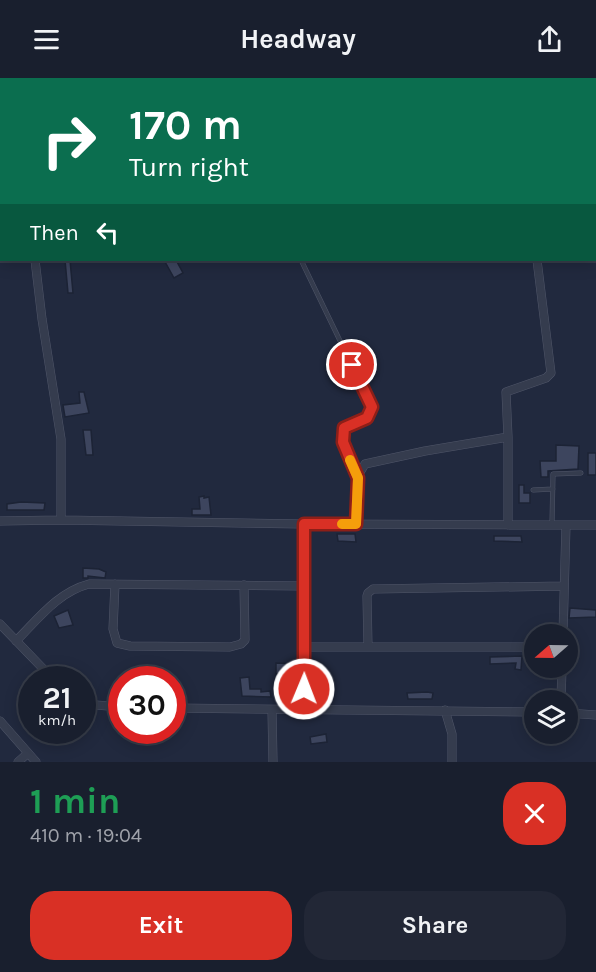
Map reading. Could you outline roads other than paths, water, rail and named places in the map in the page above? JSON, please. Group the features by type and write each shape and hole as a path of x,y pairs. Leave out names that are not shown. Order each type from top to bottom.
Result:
{"street":[{"path":"35,261 61,439 61,520"},
{"path":"508,525 506,392 546,378 551,373 537,261"},
{"path":"356,524 358,478 365,464 424,451 508,437"},
{"path":"0,521 596,525"},
{"path":"304,524 304,710"},
{"path":"563,624 566,525"},
{"path":"16,641 56,601 70,591 89,584 304,586"},
{"path":"115,584 113,629 117,644 219,647 236,646 244,640 244,585"},
{"path":"368,647 367,596 373,589 564,586"},
{"path":"0,624 40,666"},
{"path":"304,647 524,647"},
{"path":"186,708 524,712"},
{"path":"272,710 273,762"},
{"path":"445,710 452,734 452,762"},
{"path":"578,713 596,714"},
{"path":"0,721 36,762"},
{"path":"18,762 28,753"}],"lane":[{"path":"301,261 372,407 367,418 344,428 343,442 358,478"},
{"path":"552,525 553,474 581,473"},
{"path":"533,490 553,489"}]}
